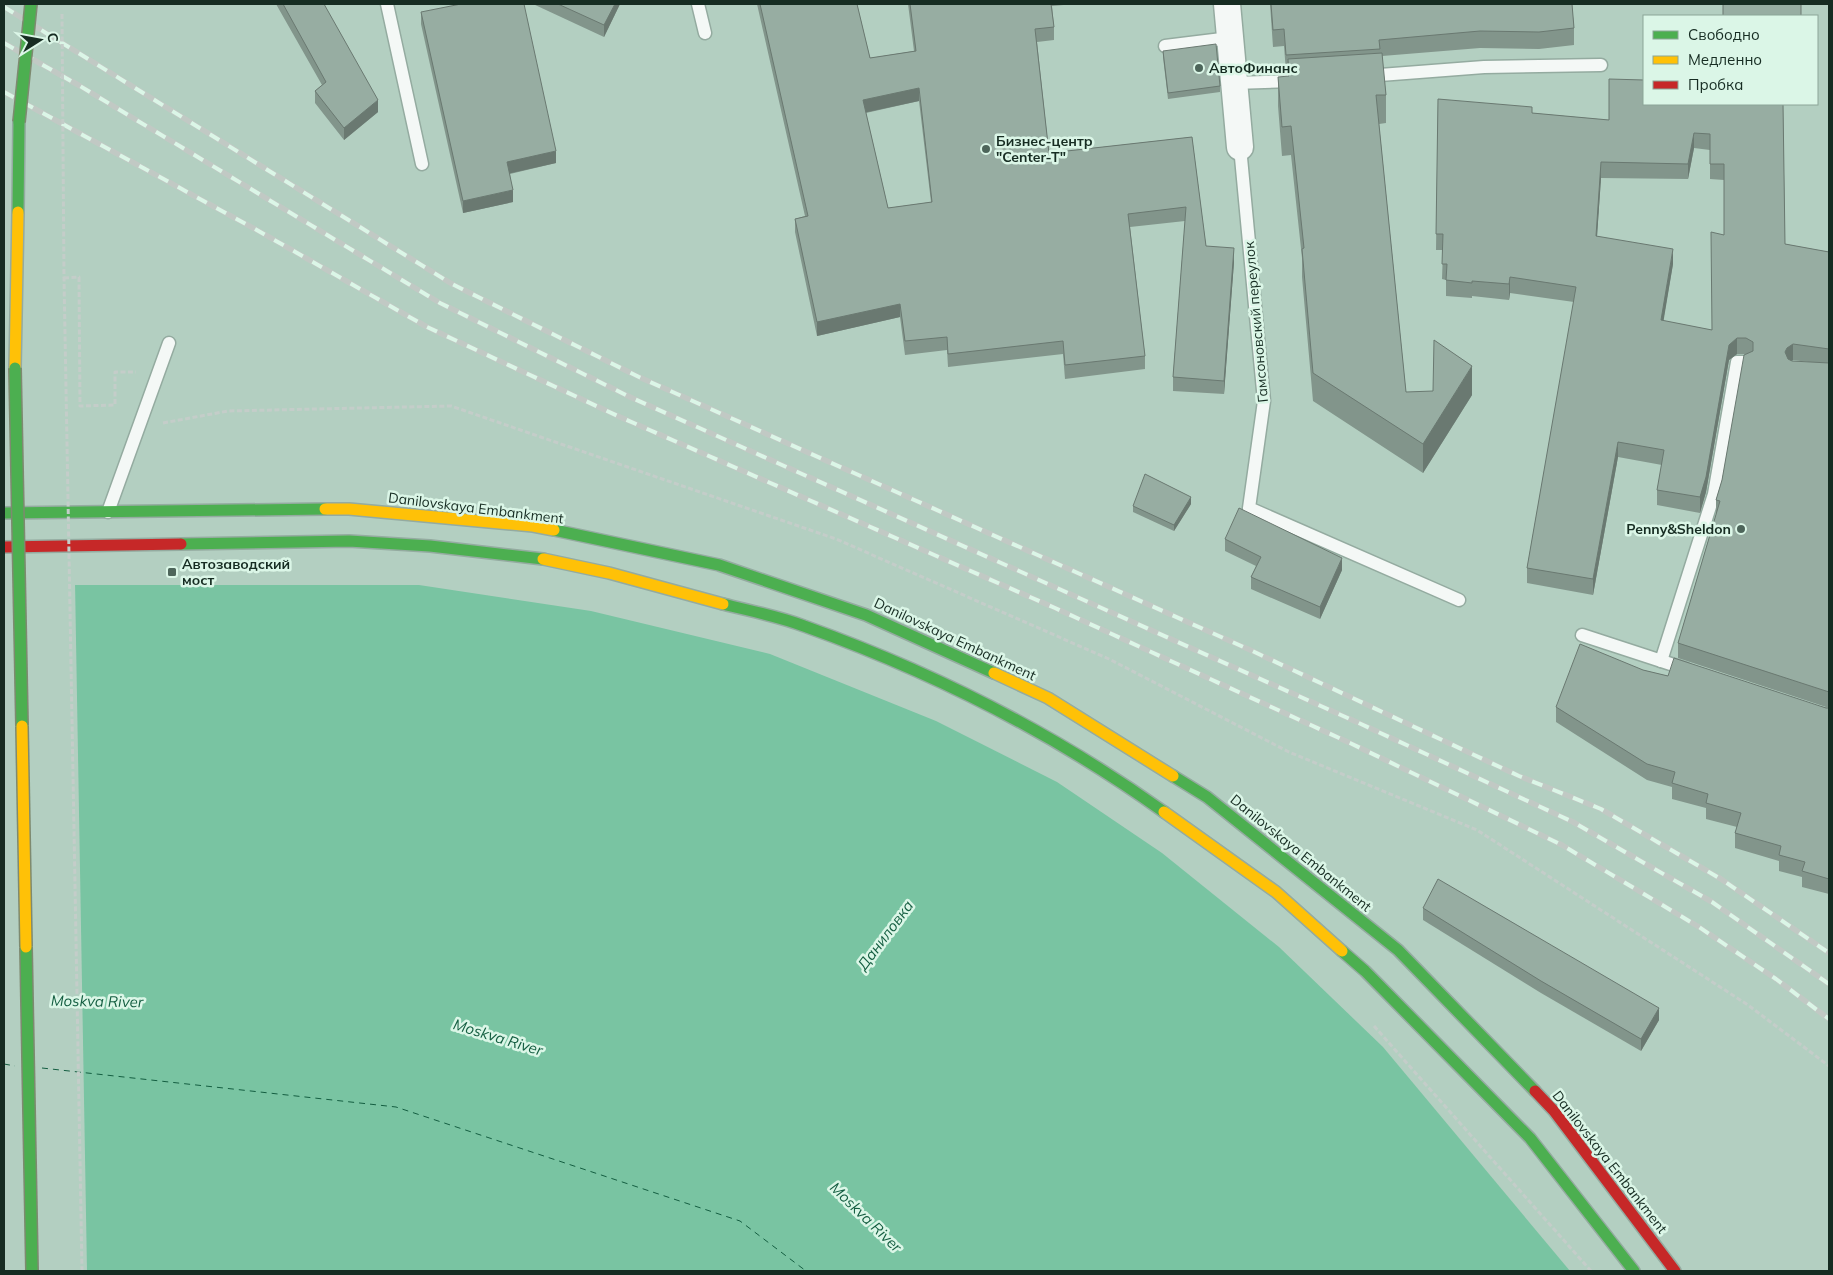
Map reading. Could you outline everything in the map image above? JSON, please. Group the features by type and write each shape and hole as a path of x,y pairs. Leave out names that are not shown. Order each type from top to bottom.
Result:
{"main road":[{"path":"19,122 31,4"},
{"path":"16,33 19,122 15,368 32,1271"},
{"name":"Danilovskaya Embankment","path":"4,513 349,509 533,526 719,564 866,615 1048,698 1207,797 1398,950 1554,1110 1675,1271"},
{"path":"4,547 349,541 430,546 522,556 609,573 802,626 856,646 977,700 1115,777 1276,892 1365,970 1530,1138 1634,1271"}],"street":[{"path":"1227,4 1240,147"}],"lane":[{"path":"386,4 422,164"},
{"path":"698,4 705,32"},
{"path":"1165,46 1230,38"},
{"path":"1356,76 1484,67 1601,65"},
{"path":"1234,83 1307,80"},
{"name":"Гамсоновский переулок","path":"1240,147 1264,401 1249,508 1459,600"},
{"path":"108,512 169,343"},
{"path":"1661,661 1714,494 1737,362 1746,362"},
{"path":"1582,635 1698,673"}],"path":[{"path":"62,13 64,278 82,1271"},
{"path":"64,278 79,277 80,406 115,405 115,372"},
{"path":"63,572 73,572"},
{"path":"1368,1020 1591,1271"}],"water":[{"path":"4,585 419,585 591,611 770,654 936,721 1057,782 1162,853 1279,947 1383,1047 1570,1271 4,1271"}],"pier":[{"path":"4,582 75,582 87,1271 4,1271"}],"building":[{"path":"283,4 324,4 378,100 344,128 315,91 326,82"},
{"path":"461,4 524,4 556,151 507,162 513,190 463,201 421,12"},
{"path":"558,4 615,4 604,25"},
{"path":"760,4 857,4 870,58 916,51 910,4 1051,4 1054,27 1035,29 1049,153 1192,137 1206,246 1234,248 1224,381 1173,377 1186,207 1128,214 1145,356 1065,365 1063,341 948,354 947,337 905,341 900,304 817,322 795,219 808,216","holes":["919,88 932,202 888,208 863,100"]},
{"path":"1271,4 1572,4 1574,28 1539,32 1480,31 1379,40 1380,49 1286,55 1284,29 1273,30"},
{"path":"1723,4 1801,4 1801,15 1723,15"},
{"path":"1216,44 1220,86 1168,93 1163,51"},
{"path":"1382,53 1386,95 1376,95 1406,392 1433,391 1434,340 1472,366 1423,444 1313,373 1302,249 1304,248 1291,126 1282,127 1278,77 1289,76 1288,59"},
{"path":"1609,79 1643,80 1643,105 1783,105 1785,244 1829,252 1829,349 1793,344 1785,352 1788,359 1792,361 1829,363 1829,692 1678,643 1720,501 1716,500 1722,480 1744,355 1753,351 1753,342 1746,338 1737,338 1729,345 1706,477 1700,497 1657,490 1664,450 1618,442 1593,579 1527,568 1576,287 1510,277 1509,284 1446,280 1447,264 1442,264 1443,234 1436,234 1438,99 1532,107 1532,113 1609,120","holes":["1694,133 1710,134 1710,164 1724,164 1724,235 1711,232 1712,330 1661,320 1673,249 1596,236 1601,162 1688,164"]},
{"path":"1145,474 1191,497 1174,525 1133,506"},
{"path":"1239,508 1342,558 1320,607 1251,577 1261,557 1225,539"},
{"path":"1580,644 1643,670 1668,676 1674,658 1829,708 1829,879 1802,871 1805,862 1779,855 1781,846 1735,833 1741,813 1706,803 1708,794 1672,783 1675,772 1647,764 1556,707"},
{"path":"1438,879 1659,1008 1641,1039 1541,981 1423,908"}],"ferry route":[{"path":"4,1064 15,1066"},
{"path":"42,1068 396,1107 740,1221 806,1271"}],"railway":[{"path":"4,7 452,284 639,377 1248,649 1519,776 1601,809 1721,879 1829,953"},
{"path":"4,43 80,86 440,303 630,397 1361,724 1573,822 1712,902 1829,984"},
{"path":"4,92 255,229 427,327 620,417 1055,608 1350,743 1562,845 1699,927 1776,979 1829,1019"}],"traffic: fast":[{"path":"19,122 31,4"},
{"path":"18,212 19,122"},
{"path":"15,368 22,726"},
{"path":"4,513 325,509"},
{"path":"554,530 719,565 866,615 994,673"},
{"path":"181,544 349,541 430,546 543,559"},
{"path":"723,604 794,622 898,663 945,684 1079,756 1164,812"},
{"path":"1173,776 1207,797 1398,950 1535,1091"},
{"path":"26,947 32,1271"},
{"path":"1342,951 1365,971 1530,1138 1634,1271"}],"traffic: slow":[{"path":"15,368 18,212"},
{"path":"325,509 349,509 533,526 554,530"},
{"path":"543,559 609,573 723,604"},
{"path":"994,673 1048,698 1173,776"},
{"path":"22,726 26,947"},
{"path":"1164,812 1276,892 1342,951"}],"traffic: jam":[{"path":"4,547 181,544"},
{"path":"1535,1091 1554,1111 1675,1271"}],"place":[{"name":"АвтоФинанс","path":"1199,68"},
{"name":"Бизнес-центр \"Center-T\"","path":"986,149"},
{"name":"Penny&Sheldon","path":"1741,529"},
{"name":"Автозаводский мост","path":"172,572"}],"water label":[{"name":"Даниловка","path":"885,935"},
{"name":"Moskva River","path":"97,1001"},
{"name":"Moskva River","path":"498,1037"},
{"name":"Moskva River","path":"866,1217"}]}
